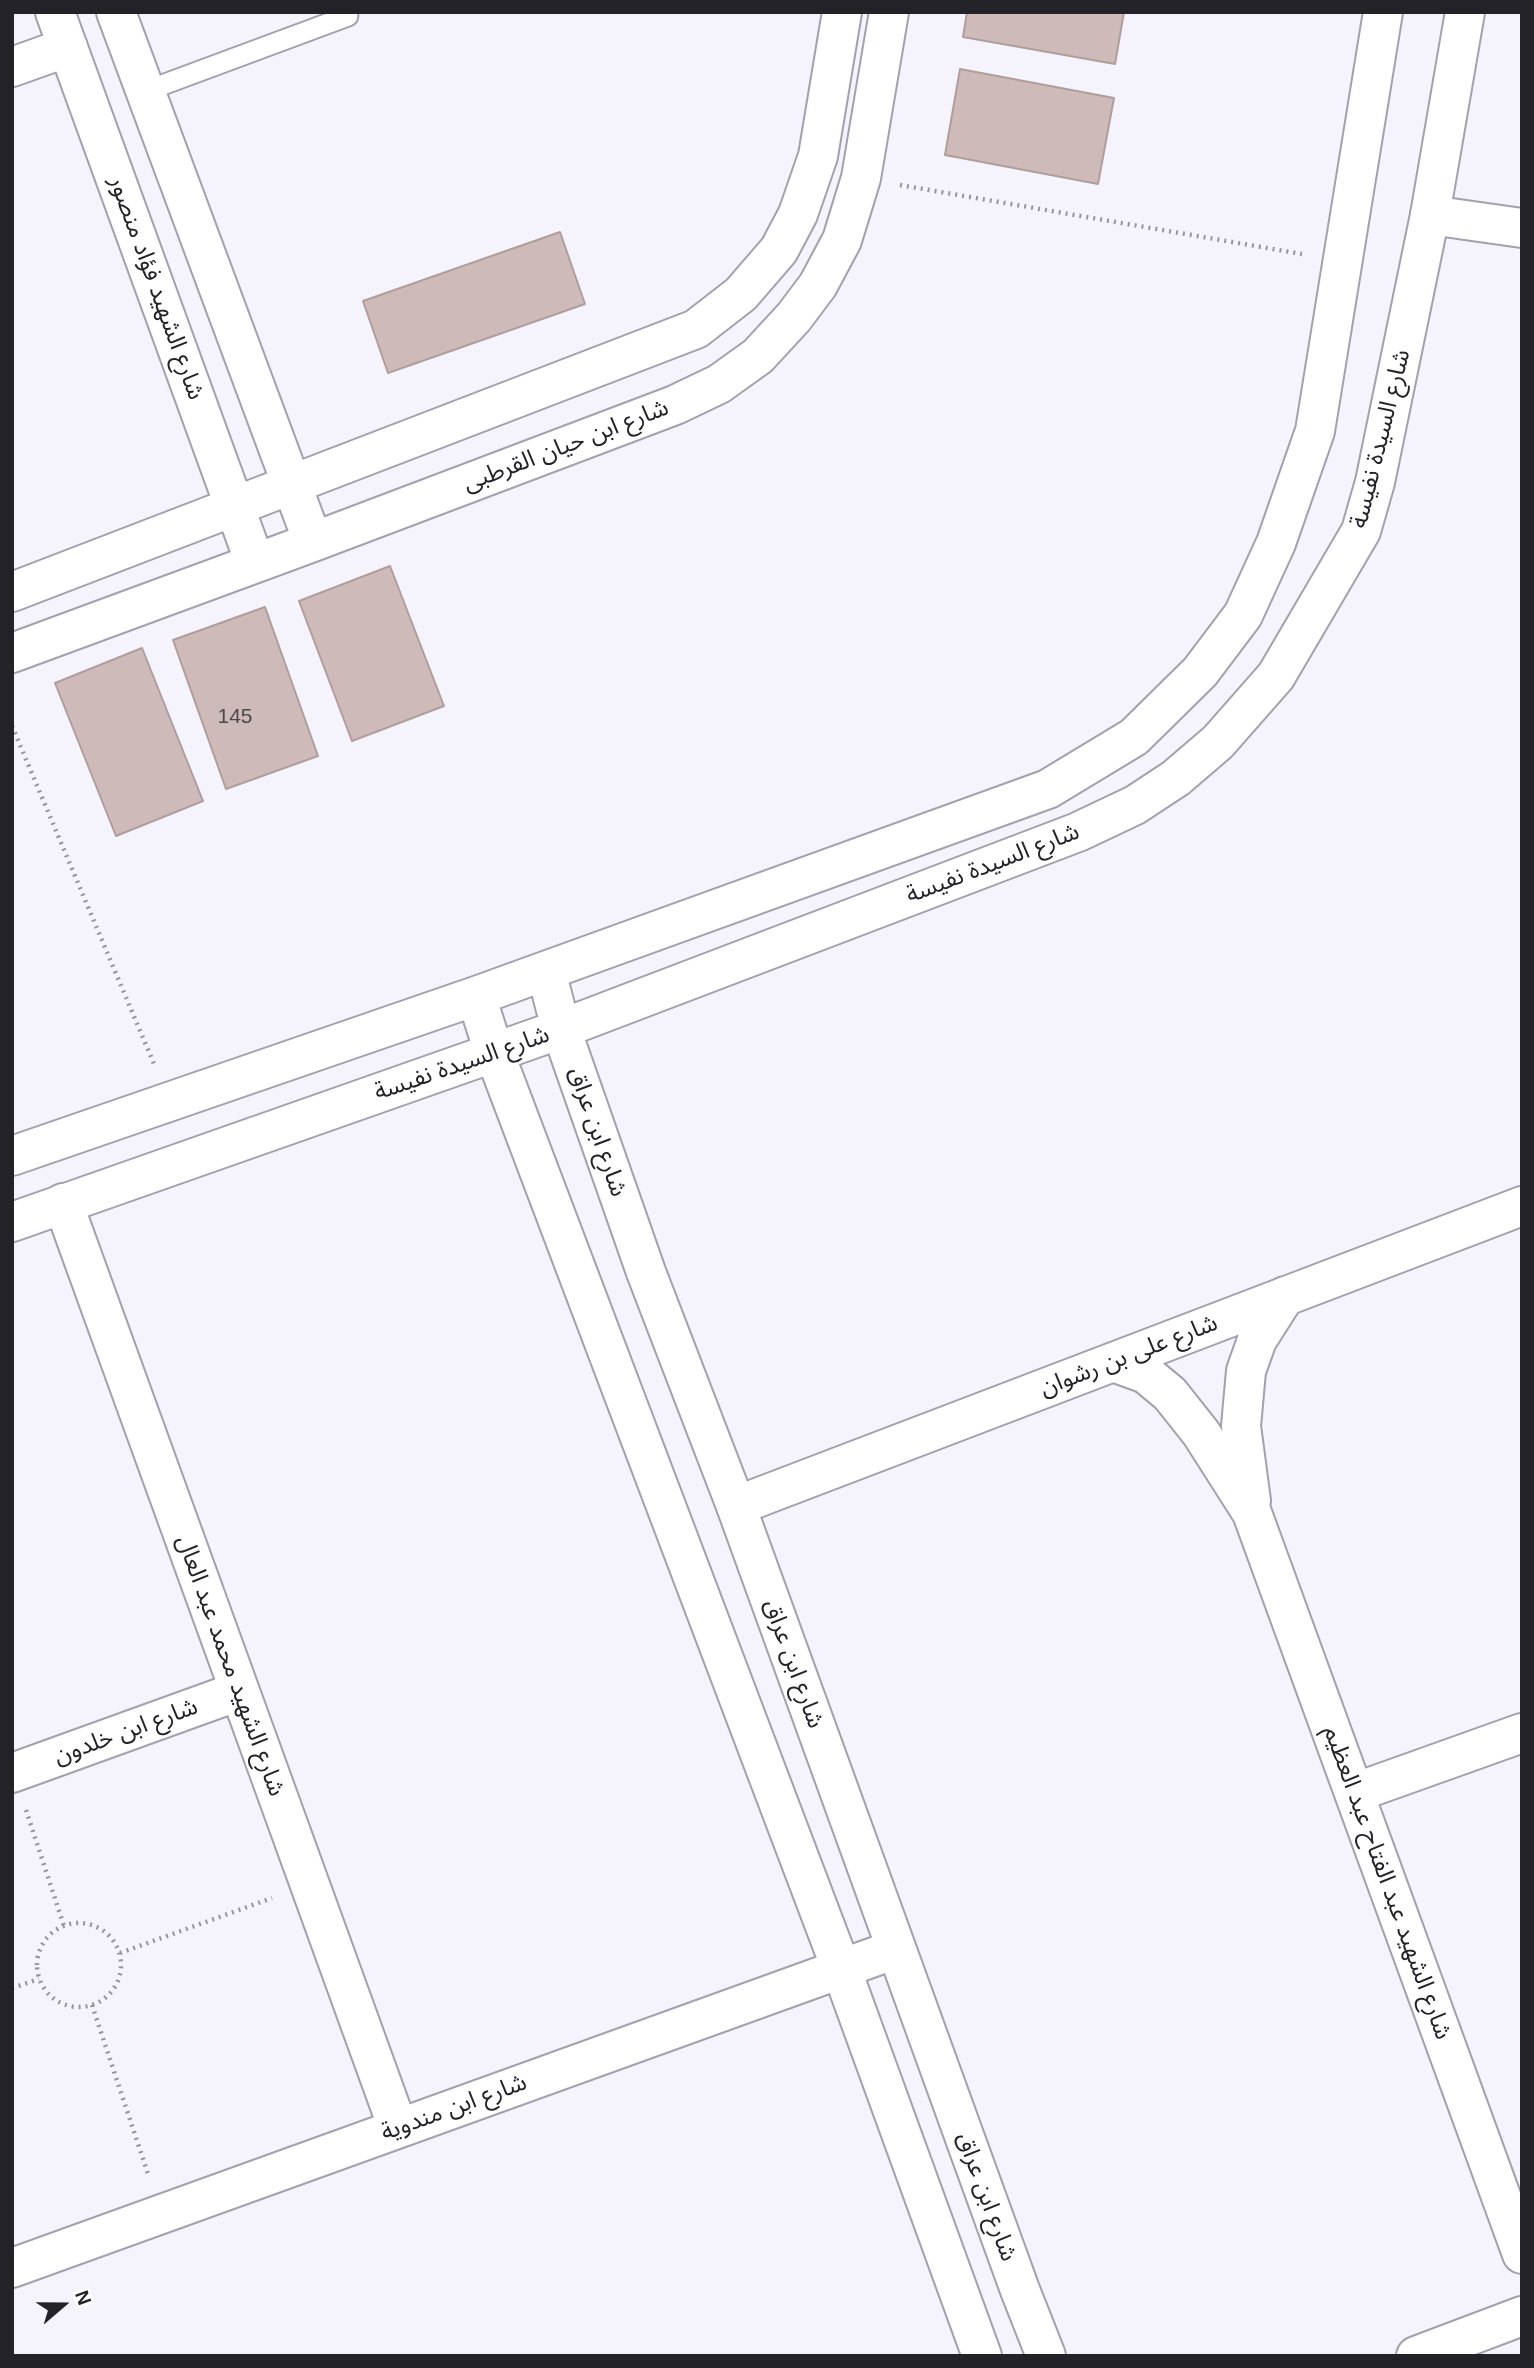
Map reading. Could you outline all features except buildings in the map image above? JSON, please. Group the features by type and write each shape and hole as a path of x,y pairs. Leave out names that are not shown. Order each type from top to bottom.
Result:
{"street":[{"path":"116,12 313,542"},
{"path":"12,592 696,329 741,294 779,250 798,214 818,156 842,12"},
{"name":"شارع ابن حيان القرطبى","path":"12,653 675,405 719,384 758,356 794,317 818,285 842,240 861,178 889,12"},
{"name":"شارع السيدة نفيسة","path":"12,1156 476,996 1048,789 1134,737 1200,672 1243,615 1276,543 1315,431 1383,12"},
{"name":"شارع السيدة نفيسة","path":"12,1222 561,1029 1078,832 1135,806 1176,778 1218,742 1276,676 1361,531 1376,482 1430,215 1465,12"},
{"path":"12,67 62,30"},
{"name":"شارع الشهيد فؤاد منصور","path":"62,30 255,564"},
{"path":"1430,215 1522,228"},
{"name":"شارع ابن عراق","path":"546,971 561,1029 646,1272 736,1506 1046,2356"},
{"path":"476,996 494,1052 841,1968 982,2356"},
{"name":"شارع الشهيد محمد عبد العال","path":"63,1203 398,2129"},
{"name":"شارع على بن رشوان","path":"736,1506 1522,1206"},
{"name":"شارع الشهيد عبد الفتاح عبد العظيم","path":"1252,1513 1241,1426 1246,1371 1256,1340 1285,1296"},
{"name":"شارع الشهيد عبد الفتاح عبد العظيم","path":"1113,1362 1146,1374 1170,1394 1201,1433 1252,1513 1522,2253"},
{"name":"شارع ابن خلدون","path":"13,1773 240,1691"},
{"path":"1354,1793 1522,1733"},
{"name":"شارع ابن مندوية","path":"12,2268 896,1949"},
{"path":"1416,2356 1522,2316"}],"lane":[{"path":"146,91 348,16"}],"path":[{"path":"861,178 1343,261"},
{"path":"12,726 170,1102"},
{"path":"13,1773 64,1926"},
{"path":"120,1953 309,1885"},
{"path":"91,1924 104,1931 120,1953 119,1979 104,2000 92,2005 80,2007 55,2000 39,1979 38,1953 53,1931 64,1926 91,1924"},
{"path":"12,1988 39,1979"},
{"path":"92,2005 161,2215"}]}
